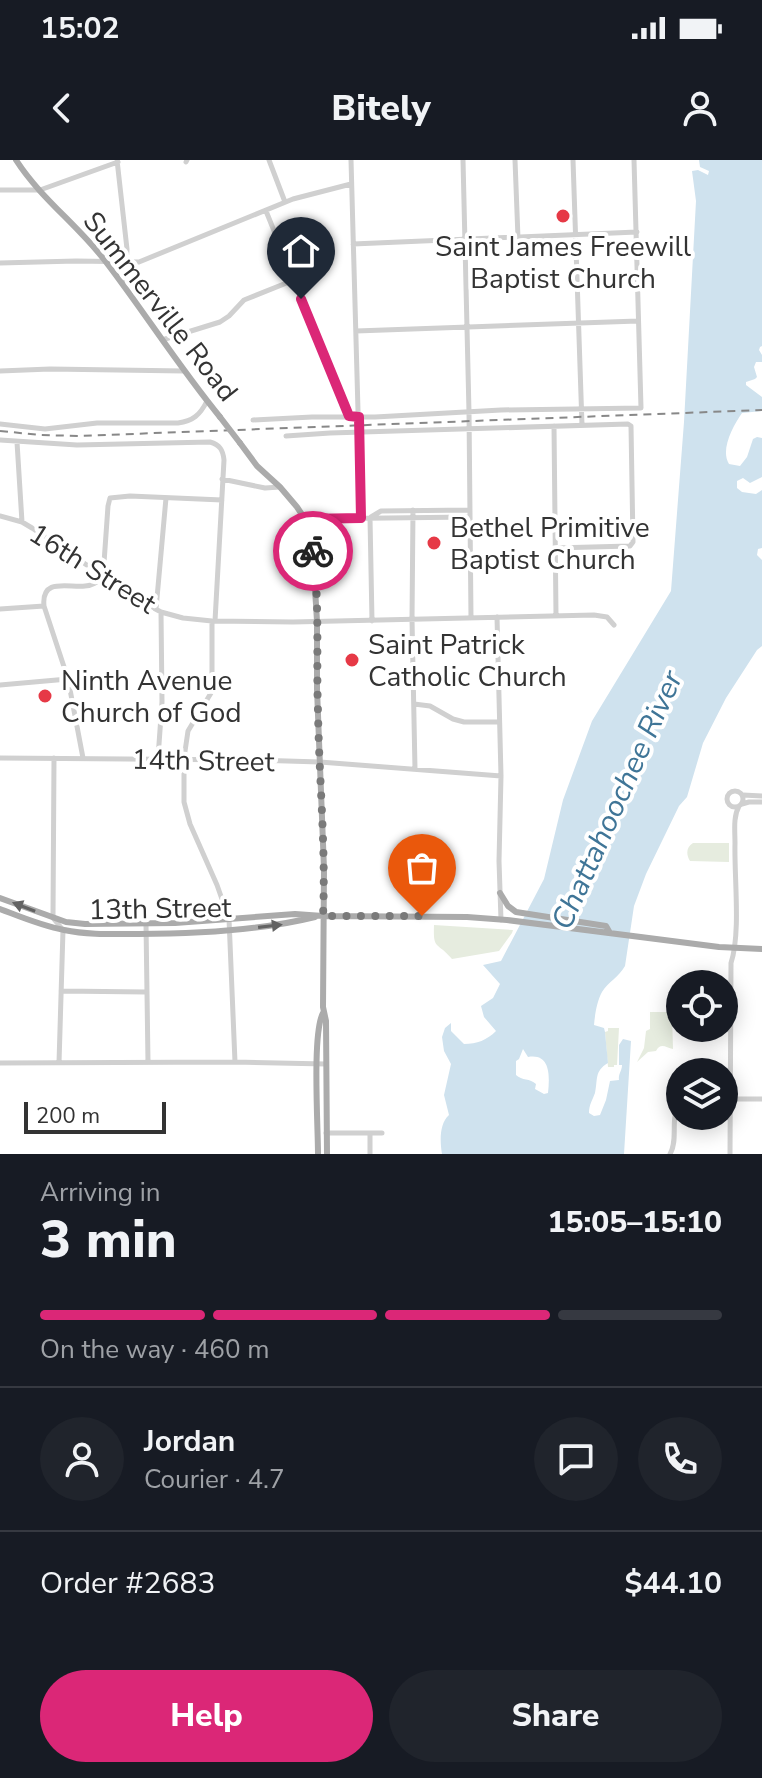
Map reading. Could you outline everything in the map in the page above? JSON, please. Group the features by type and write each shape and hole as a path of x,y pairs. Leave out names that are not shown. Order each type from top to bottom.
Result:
{"main road":[{"name":"Summerville Road","path":"16,160 29,179 106,262 257,466 280,487 305,519"},
{"path":"305,519 313,556 317,621 327,1154"},
{"path":"500,893 516,912 606,926 610,933 719,947 762,949"},
{"name":"13th Street","path":"0,898 53,918 85,924 203,922 295,914 431,916 504,920 610,933"},
{"name":"13th Street","path":"0,909 63,930 84,933 229,930 323,916"},
{"path":"318,1154 317,1063 319,1020 323,1013"}],"street":[{"path":"269,160 285,202"},
{"path":"351,160 361,518"},
{"path":"463,160 471,618"},
{"path":"515,160 518,238"},
{"path":"573,160 582,425"},
{"path":"253,420 641,408 634,160"},
{"path":"0,190 40,190 117,161 127,262 125,288"},
{"path":"0,263 139,262 285,202 351,184"},
{"path":"266,211 349,416"},
{"path":"353,244 637,232"},
{"path":"162,340 225,320 244,300 294,280"},
{"path":"356,331 638,321"},
{"path":"0,371 184,371"},
{"path":"0,424 45,429 97,423 178,423 199,415 207,401"},
{"path":"286,436 628,424 631,426 633,542 630,546 554,548"},
{"path":"554,426 556,615"},
{"path":"0,440 77,445 210,442 217,444 223,455 212,684 208,698 189,726 184,758 184,802 229,919 235,1062"},
{"path":"17,442 22,522"},
{"path":"222,479 265,488 280,487"},
{"path":"83,758 68,679 44,598 51,588 90,586 103,577 110,498 222,500"},
{"path":"158,758 162,686 158,610 166,498"},
{"path":"413,510 415,769"},
{"path":"370,518 381,511 470,514"},
{"path":"305,519 470,514"},
{"name":"16th Street","path":"0,516 22,522 158,610 183,618 214,621 372,621 556,615 607,617 614,625"},
{"path":"370,518 372,621"},
{"path":"0,609 44,606"},
{"path":"497,617 500,893 504,920"},
{"path":"0,685 68,679"},
{"path":"162,686 212,684"},
{"path":"414,704 438,709 464,722 499,722"},
{"name":"14th Street","path":"0,758 320,762 501,776"},
{"path":"54,758 53,918 63,930 59,1063"},
{"path":"734,791 762,799 737,807 727,802 729,794 734,791"},
{"path":"729,1058 737,807 743,800 742,794"},
{"path":"146,924 148,1062"},
{"path":"61,991 146,992"},
{"path":"0,1063 326,1064"},
{"path":"738,1102 762,1099"},
{"path":"670,1154 674,1147 674,1130"},
{"path":"729,1130 730,1154"},
{"path":"326,1133 382,1133"},
{"path":"370,1134 370,1154"}],"shaded area":[{"path":"693,843 729,843 729,862 690,861 687,851"},
{"path":"434,925 513,930 499,951 452,959 435,942"},
{"path":"650,1012 666,1012 666,1042 673,1042 673,1049 660,1047 637,1062 644,1048 646,1031 650,1029"},
{"path":"608,1028 619,1028 617,1065 614,1067 608,1067 605,1032"}],"water":[{"name":"Chattahoochee River","path":"699,160 762,160 762,346 759,350 762,362 756,362 757,377 746,382 746,385 762,397 762,411 742,413 732,431 726,452 729,464 740,466 747,457 753,439 762,438 762,477 750,483 743,478 737,481 737,488 756,494 762,490 762,548 758,549 757,555 762,560 762,646 726,698 703,743 687,797 679,806 634,906 625,966 604,988 598,1003 594,1025 604,1028 608,1063 599,1073 589,1113 600,1115 610,1081 619,1080 622,1065 619,1065 619,1045 623,1039 631,1041 624,1154 442,1154 442,1128 449,1115 444,1095 451,1064 444,1051 442,1037 445,1028 451,1023 451,1031 464,1044 482,1041 496,1031 484,1017 481,1006 493,998 500,984 483,965 501,961 544,879 563,800 592,721 671,591 696,201 692,171 698,170 708,175 709,171 700,167","holes":["523,1049 528,1057 541,1058 545,1062 548,1093 535,1089 534,1082 516,1075 516,1061"]}],"railway":[{"path":"0,431 78,436 762,410"}],"way so far":[{"path":"313,551 323,916 422,916"}],"place":[{"name":"Saint James Freewill Baptist Church","path":"563,216"},
{"name":"Bethel Primitive Baptist Church","path":"434,543"},
{"name":"Saint Patrick Catholic Church","path":"352,660"},
{"name":"Ninth Avenue Church of God","path":"45,696"}],"route":[{"path":"301,299 349,416 359,417 361,518 305,519 313,551"}]}
